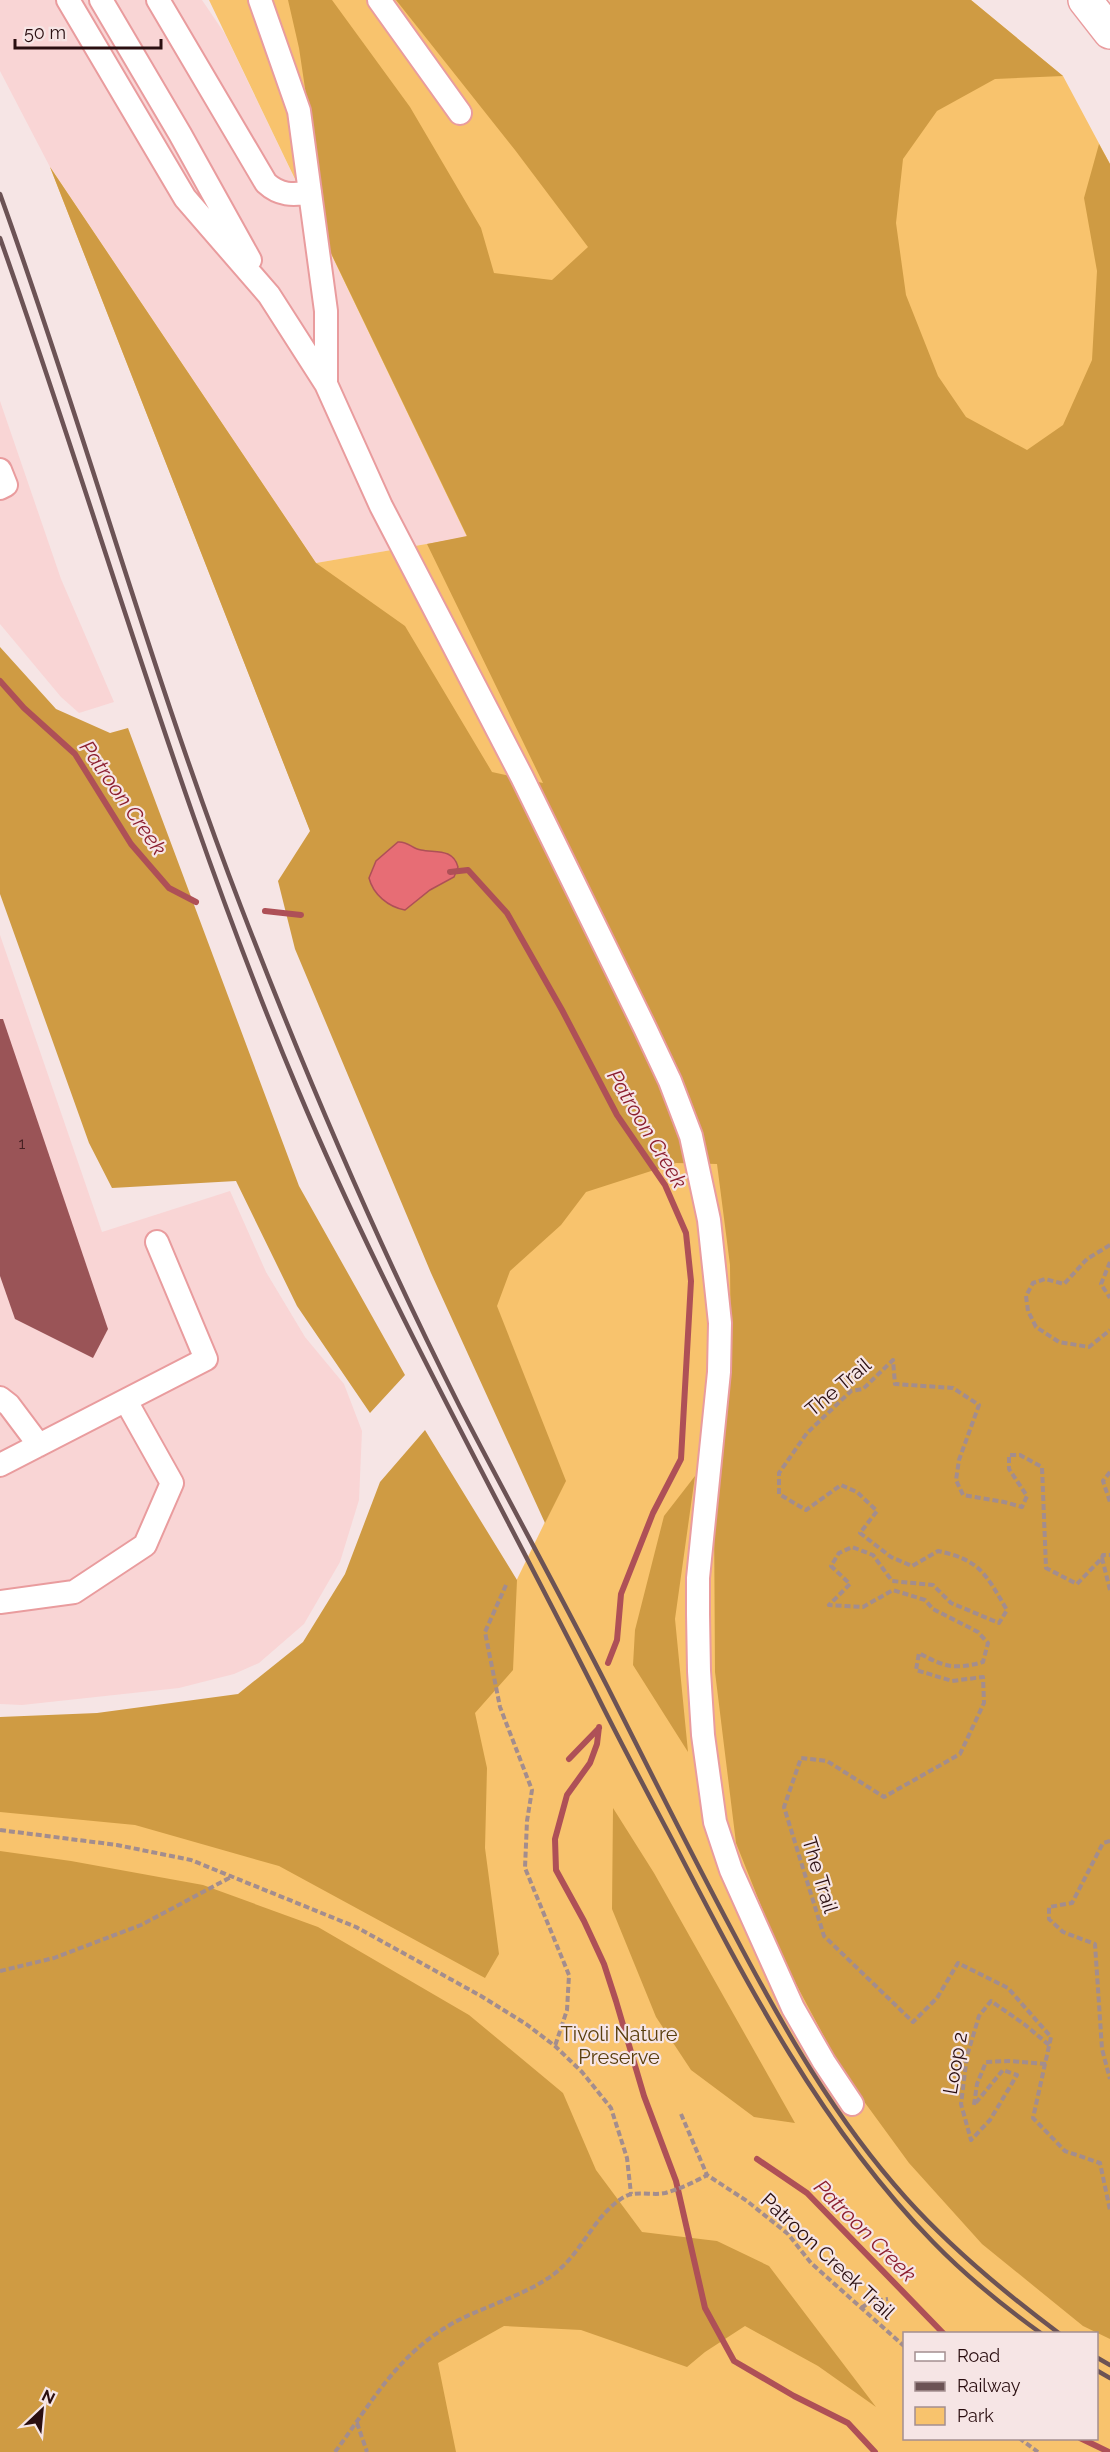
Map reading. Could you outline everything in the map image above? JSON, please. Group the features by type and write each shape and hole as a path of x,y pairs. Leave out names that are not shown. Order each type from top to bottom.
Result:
{"highway":[{"path":"1085,0 1110,32"}],"lane":[{"path":"68,0 185,198 269,296"},
{"path":"101,0 180,134 269,296 326,384 381,506 522,777 645,1028 670,1081 691,1136 709,1220 720,1323 719,1372 699,1569 698,1614 703,1735 716,1822 731,1870 793,2008 824,2062 852,2104"},
{"path":"158,0 266,183 276,191 288,195 310,192"},
{"path":"260,0 299,111 326,311 326,384"},
{"path":"379,0 460,113"},
{"path":"0,470 6,485 0,488"},
{"path":"0,1465 206,1359 157,1242"},
{"path":"0,1398 9,1405 39,1445"},
{"path":"0,1602 74,1592 145,1545 172,1483 126,1401"}],"path":[{"path":"1110,1245 1087,1259 1064,1284 1045,1279 1033,1283 1026,1296 1028,1311 1036,1327 1059,1342 1089,1347 1110,1330"},
{"path":"1110,1262 1101,1284 1110,1298"},
{"name":"The Trail","path":"1050,2045 1051,2037 1008,1988 958,1963 937,1998 913,2022 824,1936 784,1807 801,1758 827,1761 884,1797 960,1754 984,1703 983,1677 952,1681 916,1670 920,1653 940,1665 963,1667 983,1662 988,1643 978,1632 933,1609 925,1600 893,1590 863,1606 829,1605 850,1584 831,1566 839,1553 852,1547 873,1555 892,1581 933,1585 951,1603 999,1623 1007,1610 986,1575 961,1556 938,1551 912,1566 891,1557 860,1533 877,1511 857,1492 841,1485 806,1510 779,1494 779,1473 807,1433 851,1391 863,1389 893,1360 895,1384 953,1388 979,1405 959,1460 956,1480 963,1495 1022,1507 1026,1496 1009,1469 1009,1455 1020,1455 1042,1467 1046,1568 1077,1584 1102,1558"},
{"path":"1110,1472 1103,1481 1110,1502"},
{"path":"1110,1555 1103,1555 1102,1558 1110,1590"},
{"path":"506,1586 485,1632 500,1707 532,1790 527,1821 525,1868 569,1975 567,2010 555,2046"},
{"path":"0,1830 117,1845 178,1856 233,1876 356,1927 481,1996 526,2024 555,2046 582,2072 611,2108 627,2158 631,2194"},
{"path":"1110,1841 1103,1843 1072,1903 1049,1907 1049,1919 1063,1932 1095,1944 1102,2049 1110,2079"},
{"path":"0,1971 54,1958 141,1925 233,1876"},
{"name":"Loop 2","path":"1046,2064 986,2062 976,2084 974,2105 1003,2070 1017,2074 990,2120 972,2140 961,2104 967,2056 979,2016 991,2001 1050,2045"},
{"path":"1050,2045 1032,2118 1065,2151 1100,2163 1110,2210"},
{"path":"335,2452 386,2379 420,2345 454,2323 534,2286 553,2274 566,2264 601,2217 631,2194 664,2193 707,2175 681,2114"},
{"name":"Patroon Creek Trail","path":"707,2175 747,2201 788,2234 811,2263 903,2345"},
{"path":"861,2308 872,2301 888,2299"},
{"path":"357,2423 366,2452"},
{"path":"1020,2440 1038,2452"}],"shaded area":[{"path":"0,0 202,0 225,34 467,537 316,563 50,167 0,71"},
{"path":"288,0 332,0 410,107 481,228 494,273 552,280 588,247 515,150 396,0 971,0 1063,76 995,79 937,111 903,159 896,223 906,295 938,376 966,417 1027,450 1063,425 1092,360 1097,271 1084,198 1099,144 1110,164 1110,2339 1083,2326 982,2244 909,2163 844,2074 781,1956 736,1843 715,1672 714,1510 731,1366 730,1265 717,1164 676,1163 586,1192 561,1225 510,1271 497,1306 566,1481 545,1523 431,1273 295,949 278,881 310,831 50,167 316,563 405,626 492,772 543,783 427,544 467,536 329,249 299,48"},
{"path":"0,401 61,579 114,702 79,713 61,697 0,624"},
{"path":"0,647 56,709 110,733 128,728 299,1186 405,1375 370,1413 297,1306 236,1181 112,1188 89,1143 0,894"},
{"path":"398,842 418,849 448,854 456,861 458,867 454,877 430,890 405,910 382,899 369,878 376,861"},
{"path":"0,935 102,1232 230,1191 266,1272 305,1337 344,1384 362,1431 359,1500 340,1562 304,1624 259,1663 234,1674 179,1688 22,1705 0,1704"},
{"path":"425,1430 517,1580 513,1670 475,1713 487,1768 485,1848 499,1954 485,1978 279,1866 135,1825 0,1812 0,1717 97,1713 238,1694 303,1642 345,1574 380,1482"},
{"path":"695,1476 675,1619 688,1752 633,1665 635,1630 664,1516"},
{"path":"613,1808 654,1873 795,2123 754,2117 691,2070 656,2017 612,1909"},
{"path":"0,1851 71,1861 203,1885 318,1927 469,2015 563,2093 596,2170 642,2232 717,2241 769,2266 876,2407 818,2366 745,2326 705,2352 687,2367 581,2330 504,2326 438,2363 456,2452 0,2452"}],"green space":[{"name":"Tivoli Nature Preserve","path":"209,0 971,0 1063,76 1110,164 1110,2452 0,2452 0,1774 479,1657 565,1481 50,167 316,563 467,537"}],"building":[{"path":"0,1019 3,1019 108,1329 93,1358 15,1319 0,1276"}],"waterway":[{"name":"Patroon Creek","path":"0,681 24,708 75,754 131,844 169,888 196,902"},
{"name":"Patroon Creek","path":"450,872 468,870 507,913 562,1010 617,1115 665,1185 686,1233 691,1281 681,1459 653,1513 621,1594 617,1640 608,1663"},
{"name":"Patroon Creek","path":"265,911 301,915"},
{"path":"599,1727 597,1744 590,1763 567,1795 555,1839 556,1870 604,1964 644,2096 676,2181 705,2308 734,2361 794,2396 848,2423 875,2452"},
{"name":"Patroon Creek","path":"569,1759 599,1728"},
{"name":"Patroon Creek","path":"757,2159 807,2193 942,2332"},
{"name":"Patroon Creek","path":"1084,2440 1109,2452"}],"railway":[{"path":"0,194 61,372 177,730 241,907 344,1160 400,1284 460,1407 589,1651 718,1903 791,2038 833,2104 880,2168 924,2217 980,2270 1057,2332"},
{"path":"0,238 216,880 298,1090 366,1242 403,1317 633,1766 730,1950 789,2053 821,2103 893,2198 958,2267 1039,2332"},
{"path":"1098,2358 1110,2365"},
{"path":"1098,2371 1110,2378"}]}
